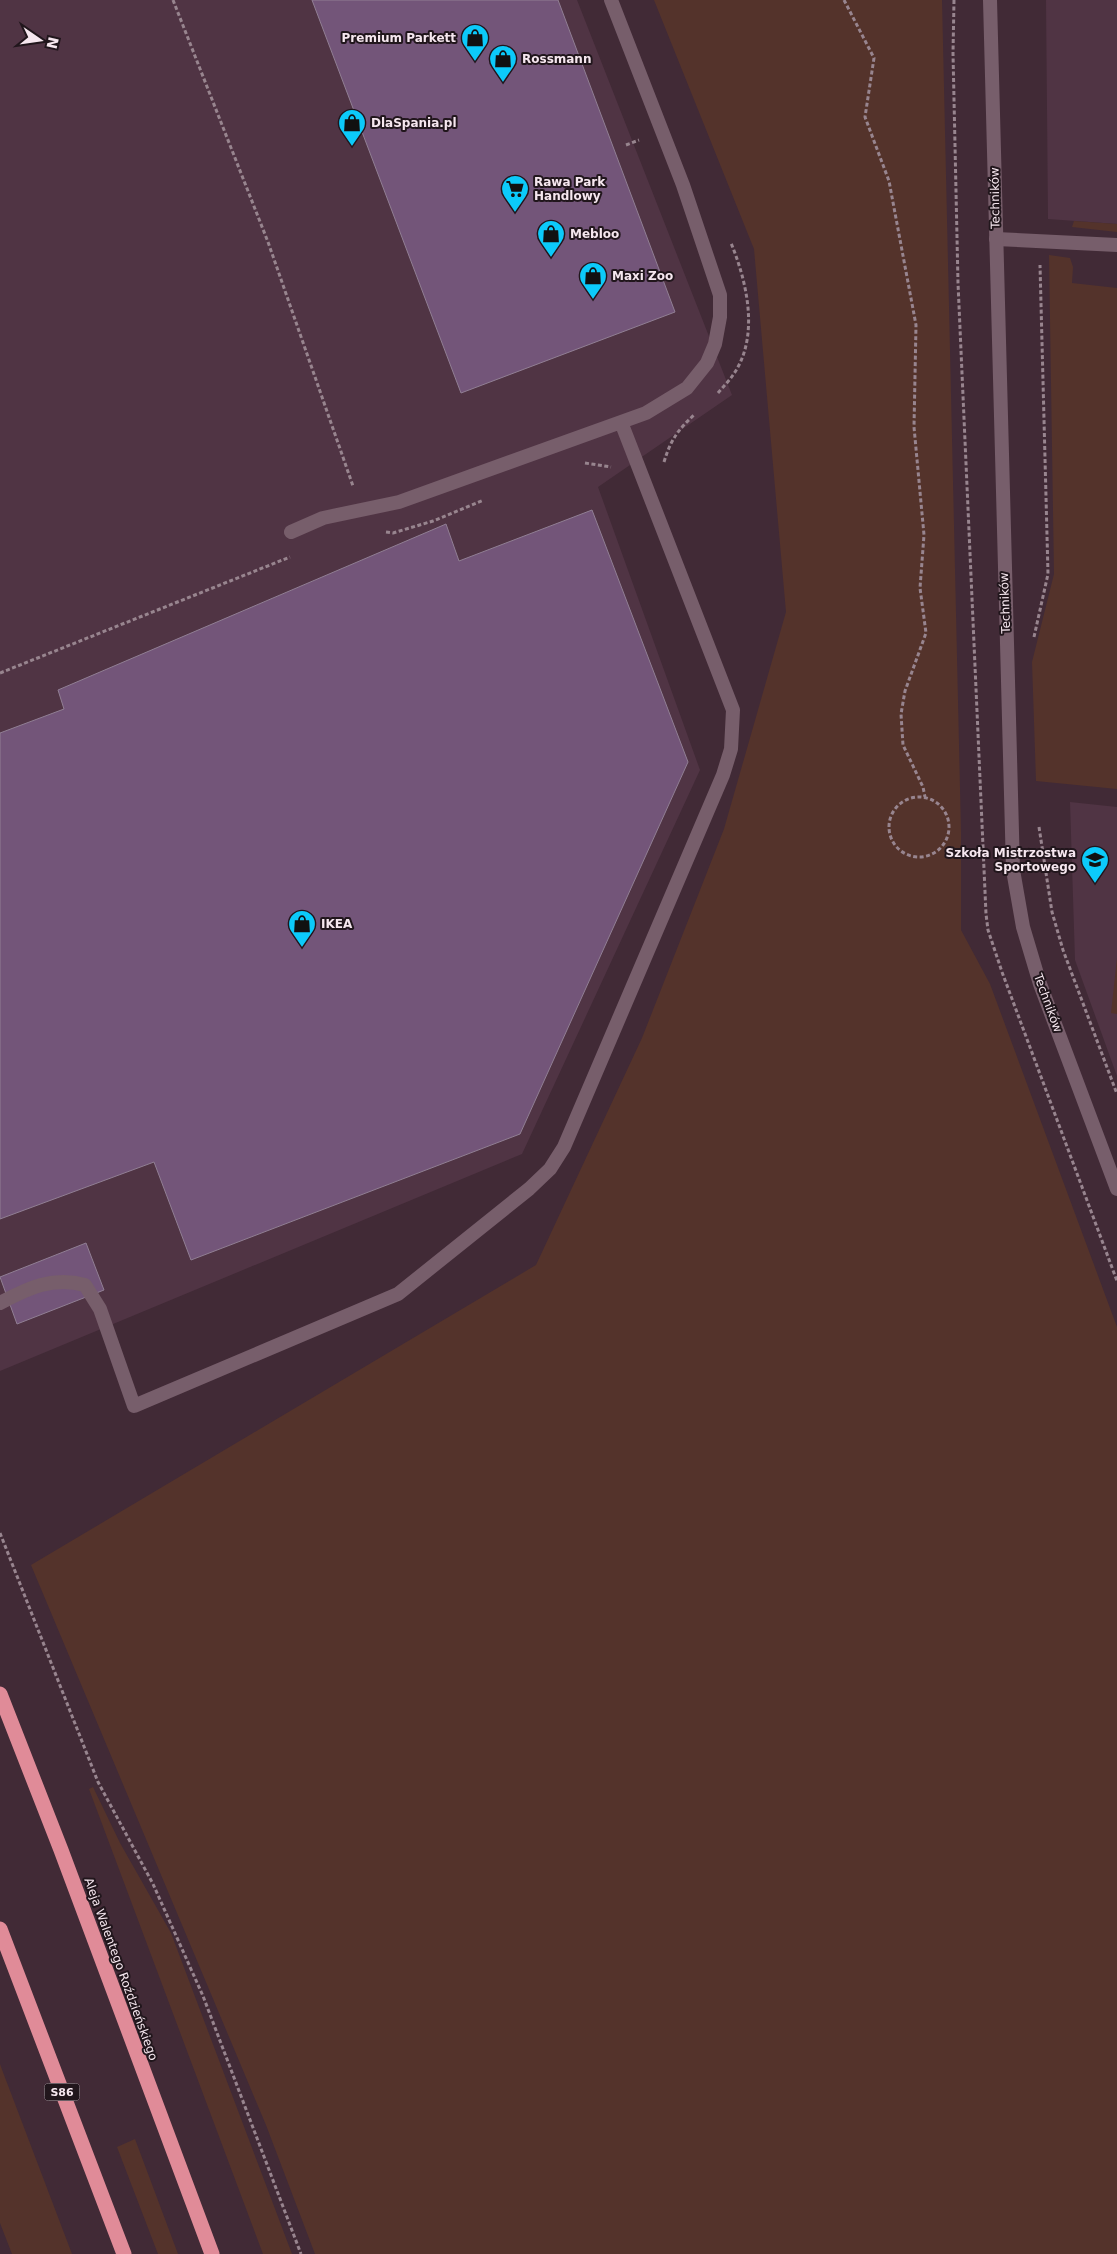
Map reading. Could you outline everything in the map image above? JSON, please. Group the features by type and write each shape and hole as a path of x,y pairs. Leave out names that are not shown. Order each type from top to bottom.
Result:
{"highway":[{"name":"Aleja Walentego Roździeńskiego","path":"0,1694 61,1850 212,2254"},
{"name":"S86","path":"0,1930 124,2254"}],"street":[{"path":"291,532 323,518 399,502 646,413 687,388 707,363 715,344 720,317 720,295 683,185 611,0"},
{"name":"Techników","path":"990,0 1011,809 1016,886 1023,928 1040,984 1117,1188"},
{"path":"996,239 1036,239 1117,245"},
{"path":"0,1303 30,1287 68,1280 85,1285 100,1309 134,1406 398,1294 529,1189 550,1169 564,1147 723,775 731,748 733,710 621,422"}],"path":[{"path":"173,0 268,242 360,509 371,530 393,532 433,521 486,499"},
{"path":"844,0 874,58 865,117 889,180 916,325 914,427 924,535 920,588 926,633 905,690 900,714 903,745 924,787 925,797"},
{"path":"1033,639 1048,574 1040,256 1036,239"},
{"path":"580,462 611,467 632,483 636,492 664,480 664,462 669,446 678,429 698,412"},
{"path":"0,673 291,557"},
{"path":"925,797 938,803 945,812 950,827 945,843 930,855 913,857 897,848 891,839 890,816 903,800 925,797"},
{"path":"1038,821 1050,903 1063,950 1117,1094"},
{"path":"0,1533 98,1782 153,1884 203,1996 301,2254"}],"shaded area":[{"path":"0,0 577,0 732,395 598,487 700,770 522,1154 0,1371"},
{"path":"654,0 942,0 961,832 961,930 990,984 1117,1327 1117,2254 315,2254 266,2125 31,1565 536,1265 642,1038 724,829 786,612 754,249"},
{"path":"1046,0 1117,0 1117,224 1048,219"},
{"path":"1074,221 1117,224 1117,232 1072,227"},
{"path":"1049,255 1070,258 1073,267 1072,283 1117,288 1117,789 1036,781 1032,662 1054,574"},
{"name":"Szkoła Mistrzostwa Sportowego","path":"1070,802 1117,807 1117,1076 1075,960"},
{"path":"1117,958 1117,1014 1111,1013"},
{"path":"93,1787 120,1843 171,1933 292,2254 263,2254 89,1789"},
{"path":"0,2064 72,2254 12,2254 0,2223"},
{"path":"135,2139 178,2254 158,2254 117,2147"}],"building":[{"name":"Rawa Park Handlowy","path":"312,0 558,0 675,312 461,393"},
{"name":"IKEA","path":"592,510 688,762 520,1134 191,1260 154,1162 0,1219 0,733 64,709 58,690 446,524 459,561"},
{"path":"86,1243 104,1290 17,1324 0,1277"}],"place":[{"name":"Premium Parkett","path":"475,62"},
{"name":"Rossmann","path":"503,83"},
{"name":"DlaSpania.pl","path":"352,147"},
{"name":"Rawa Park Handlowy","path":"515,213"},
{"name":"Mebloo","path":"551,258"},
{"name":"Maxi Zoo","path":"593,300"},
{"name":"Szkoła Mistrzostwa Sportowego","path":"1095,884"},
{"name":"IKEA","path":"302,948"}]}
